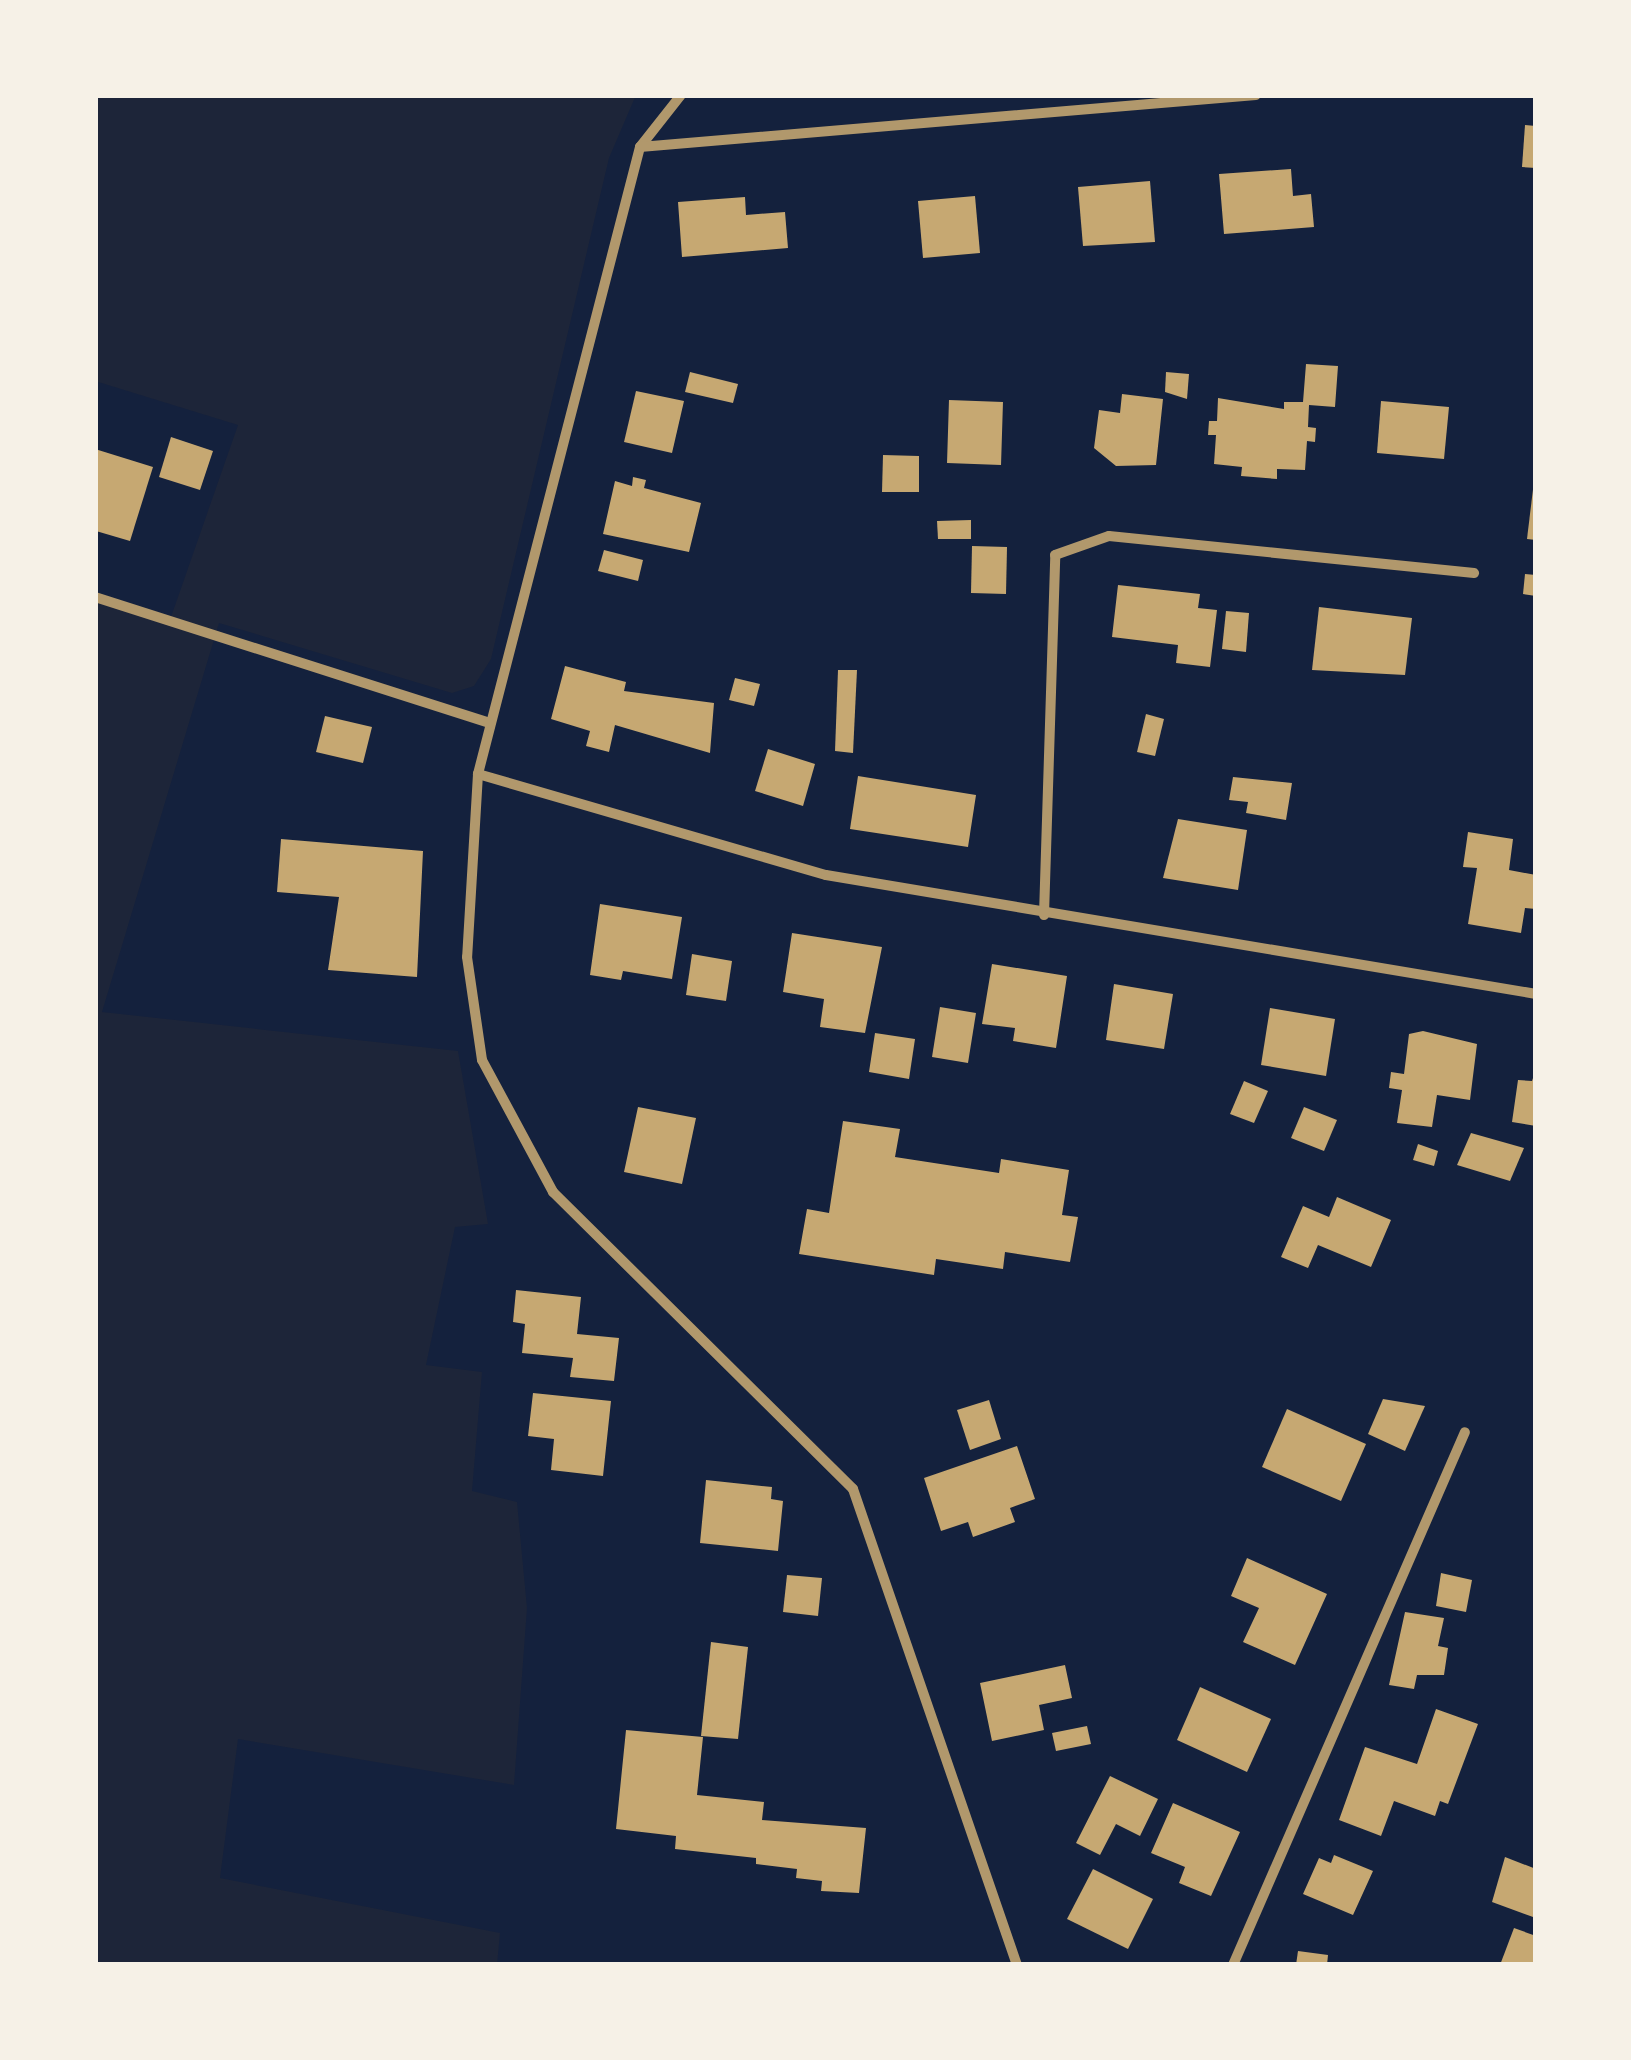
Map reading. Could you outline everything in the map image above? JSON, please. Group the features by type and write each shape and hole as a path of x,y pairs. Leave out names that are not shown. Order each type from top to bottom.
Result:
{"street":[{"path":"680,95 640,147 478,774 466,956 482,1060 553,1192 854,1489 1017,1965"},
{"path":"640,147 1256,95"},
{"path":"1044,915 1054,555 1110,536 1474,574"},
{"path":"95,596 489,723"},
{"path":"478,774 826,875 1044,915 1536,994"},
{"path":"1234,1965 1465,1432"}],"shaded area":[{"path":"95,95 636,95 609,158 491,659 474,686 452,693 219,623 102,1012 458,1051 488,1224 455,1227 426,1365 482,1372 472,1491 517,1502 527,1608 514,1785 238,1739 220,1878 500,1933 497,1965 95,1965 95,593 171,617 238,425 95,381"}],"building":[{"path":"1525,125 1536,126 1536,168 1522,167"},
{"path":"1291,169 1293,196 1311,194 1314,227 1224,234 1219,174"},
{"path":"1150,181 1155,242 1083,246 1078,187"},
{"path":"975,196 980,253 923,258 918,201"},
{"path":"745,197 746,215 785,212 788,248 682,257 678,202"},
{"path":"1306,364 1338,366 1335,407 1309,405 1308,427 1316,428 1315,442 1307,441 1305,470 1277,469 1277,479 1241,476 1242,467 1214,464 1216,435 1208,435 1209,421 1217,421 1218,398 1284,409 1284,402 1303,402"},
{"path":"690,372 738,384 733,403 685,392"},
{"path":"1166,372 1189,374 1187,399 1165,392"},
{"path":"636,391 684,401 672,453 624,442"},
{"path":"1122,394 1163,399 1156,465 1116,466 1094,448 1099,410 1120,413"},
{"path":"949,400 1003,402 1001,465 947,463"},
{"path":"1381,401 1449,407 1444,459 1377,453"},
{"path":"171,437 213,451 200,490 159,477"},
{"path":"95,449 153,467 130,541 96,531"},
{"path":"883,455 919,456 919,492 882,492"},
{"path":"633,477 646,480 644,488 701,503 689,552 603,534 615,481 632,486"},
{"path":"1536,481 1536,540 1527,539"},
{"path":"971,520 971,539 938,539 937,521"},
{"path":"972,546 1007,547 1006,594 971,593"},
{"path":"604,550 643,560 638,581 598,571"},
{"path":"1525,574 1536,575 1536,596 1523,594"},
{"path":"1118,585 1200,594 1198,608 1217,610 1210,667 1176,663 1178,645 1112,637"},
{"path":"1319,607 1412,618 1405,675 1312,670"},
{"path":"1226,611 1249,613 1246,652 1222,649"},
{"path":"565,666 626,682 624,691 714,703 710,753 615,725 609,752 586,746 590,731 551,719"},
{"path":"838,670 857,670 853,753 835,751"},
{"path":"735,678 760,684 754,706 729,700"},
{"path":"1146,714 1164,719 1155,756 1137,752"},
{"path":"325,716 372,727 363,763 316,752"},
{"path":"768,749 815,764 803,806 755,791"},
{"path":"858,776 976,795 968,847 850,829"},
{"path":"1233,777 1292,783 1286,820 1246,813 1248,802 1229,800"},
{"path":"1178,819 1247,830 1238,890 1163,878"},
{"path":"1468,832 1513,839 1509,870 1536,875 1536,909 1525,908 1521,933 1468,924 1477,868 1463,867"},
{"path":"281,839 423,851 417,977 328,970 339,897 277,892"},
{"path":"600,904 682,917 672,979 623,971 621,980 590,975"},
{"path":"792,933 882,947 865,1033 820,1027 824,999 783,992"},
{"path":"692,954 732,961 726,1001 686,995"},
{"path":"992,964 1067,976 1056,1048 1013,1041 1015,1028 982,1024"},
{"path":"1114,984 1173,994 1164,1049 1106,1040"},
{"path":"940,1007 976,1013 968,1063 932,1057"},
{"path":"1270,1008 1335,1019 1326,1076 1261,1065"},
{"path":"1423,1031 1477,1044 1470,1100 1437,1095 1432,1127 1397,1123 1402,1090 1389,1088 1391,1072 1404,1074 1409,1034"},
{"path":"875,1033 915,1039 909,1079 869,1072"},
{"path":"1536,1069 1536,1126 1512,1122 1518,1080 1532,1081"},
{"path":"1244,1081 1268,1091 1254,1123 1230,1114"},
{"path":"638,1107 696,1118 682,1184 624,1172"},
{"path":"1304,1107 1337,1120 1324,1151 1291,1138"},
{"path":"843,1121 900,1129 895,1157 999,1173 1001,1159 1069,1170 1062,1215 1078,1217 1070,1262 1005,1252 1003,1269 936,1259 934,1275 799,1254 807,1209 829,1213"},
{"path":"1471,1133 1524,1148 1510,1181 1457,1165"},
{"path":"1418,1144 1438,1151 1434,1166 1413,1160"},
{"path":"1337,1197 1391,1220 1371,1267 1318,1245 1308,1268 1281,1257 1303,1206 1329,1217"},
{"path":"516,1290 581,1297 577,1334 619,1338 614,1381 570,1377 573,1358 522,1353 525,1324 513,1322"},
{"path":"533,1393 611,1401 603,1476 551,1470 554,1439 528,1436"},
{"path":"1383,1399 1425,1406 1405,1451 1368,1434"},
{"path":"989,1400 1001,1439 970,1450 957,1410"},
{"path":"1287,1409 1366,1444 1341,1501 1262,1467"},
{"path":"1017,1446 1035,1499 1010,1508 1015,1522 973,1537 968,1522 941,1531 924,1478"},
{"path":"706,1480 772,1487 771,1499 783,1501 778,1551 700,1543"},
{"path":"1247,1558 1327,1594 1295,1665 1243,1642 1259,1608 1231,1596"},
{"path":"1441,1573 1472,1580 1466,1612 1436,1606"},
{"path":"787,1575 822,1578 818,1616 783,1612"},
{"path":"1405,1612 1444,1618 1438,1646 1448,1648 1444,1675 1417,1675 1414,1689 1389,1685"},
{"path":"711,1642 748,1647 738,1739 701,1736"},
{"path":"1065,1665 1072,1698 1039,1705 1044,1730 992,1741 980,1683"},
{"path":"1200,1687 1271,1719 1247,1772 1177,1740"},
{"path":"1436,1709 1478,1724 1448,1804 1440,1801 1435,1816 1394,1801 1381,1836 1339,1820 1365,1747 1417,1764"},
{"path":"1087,1726 1091,1744 1056,1751 1052,1733"},
{"path":"626,1730 703,1737 697,1795 764,1802 762,1820 866,1828 859,1893 821,1891 822,1881 796,1878 797,1869 756,1864 756,1858 675,1849 676,1836 616,1829"},
{"path":"1110,1776 1158,1799 1140,1836 1116,1824 1100,1855 1076,1843"},
{"path":"1173,1803 1240,1832 1211,1896 1179,1883 1185,1867 1151,1853"},
{"path":"1334,1855 1373,1871 1353,1915 1303,1894 1319,1858 1331,1863"},
{"path":"1505,1857 1536,1869 1533,1917 1492,1902"},
{"path":"1093,1869 1153,1899 1128,1949 1067,1919"},
{"path":"1514,1928 1536,1936 1536,1965 1500,1965"},
{"path":"1298,1951 1328,1955 1327,1965 1296,1965"}]}
